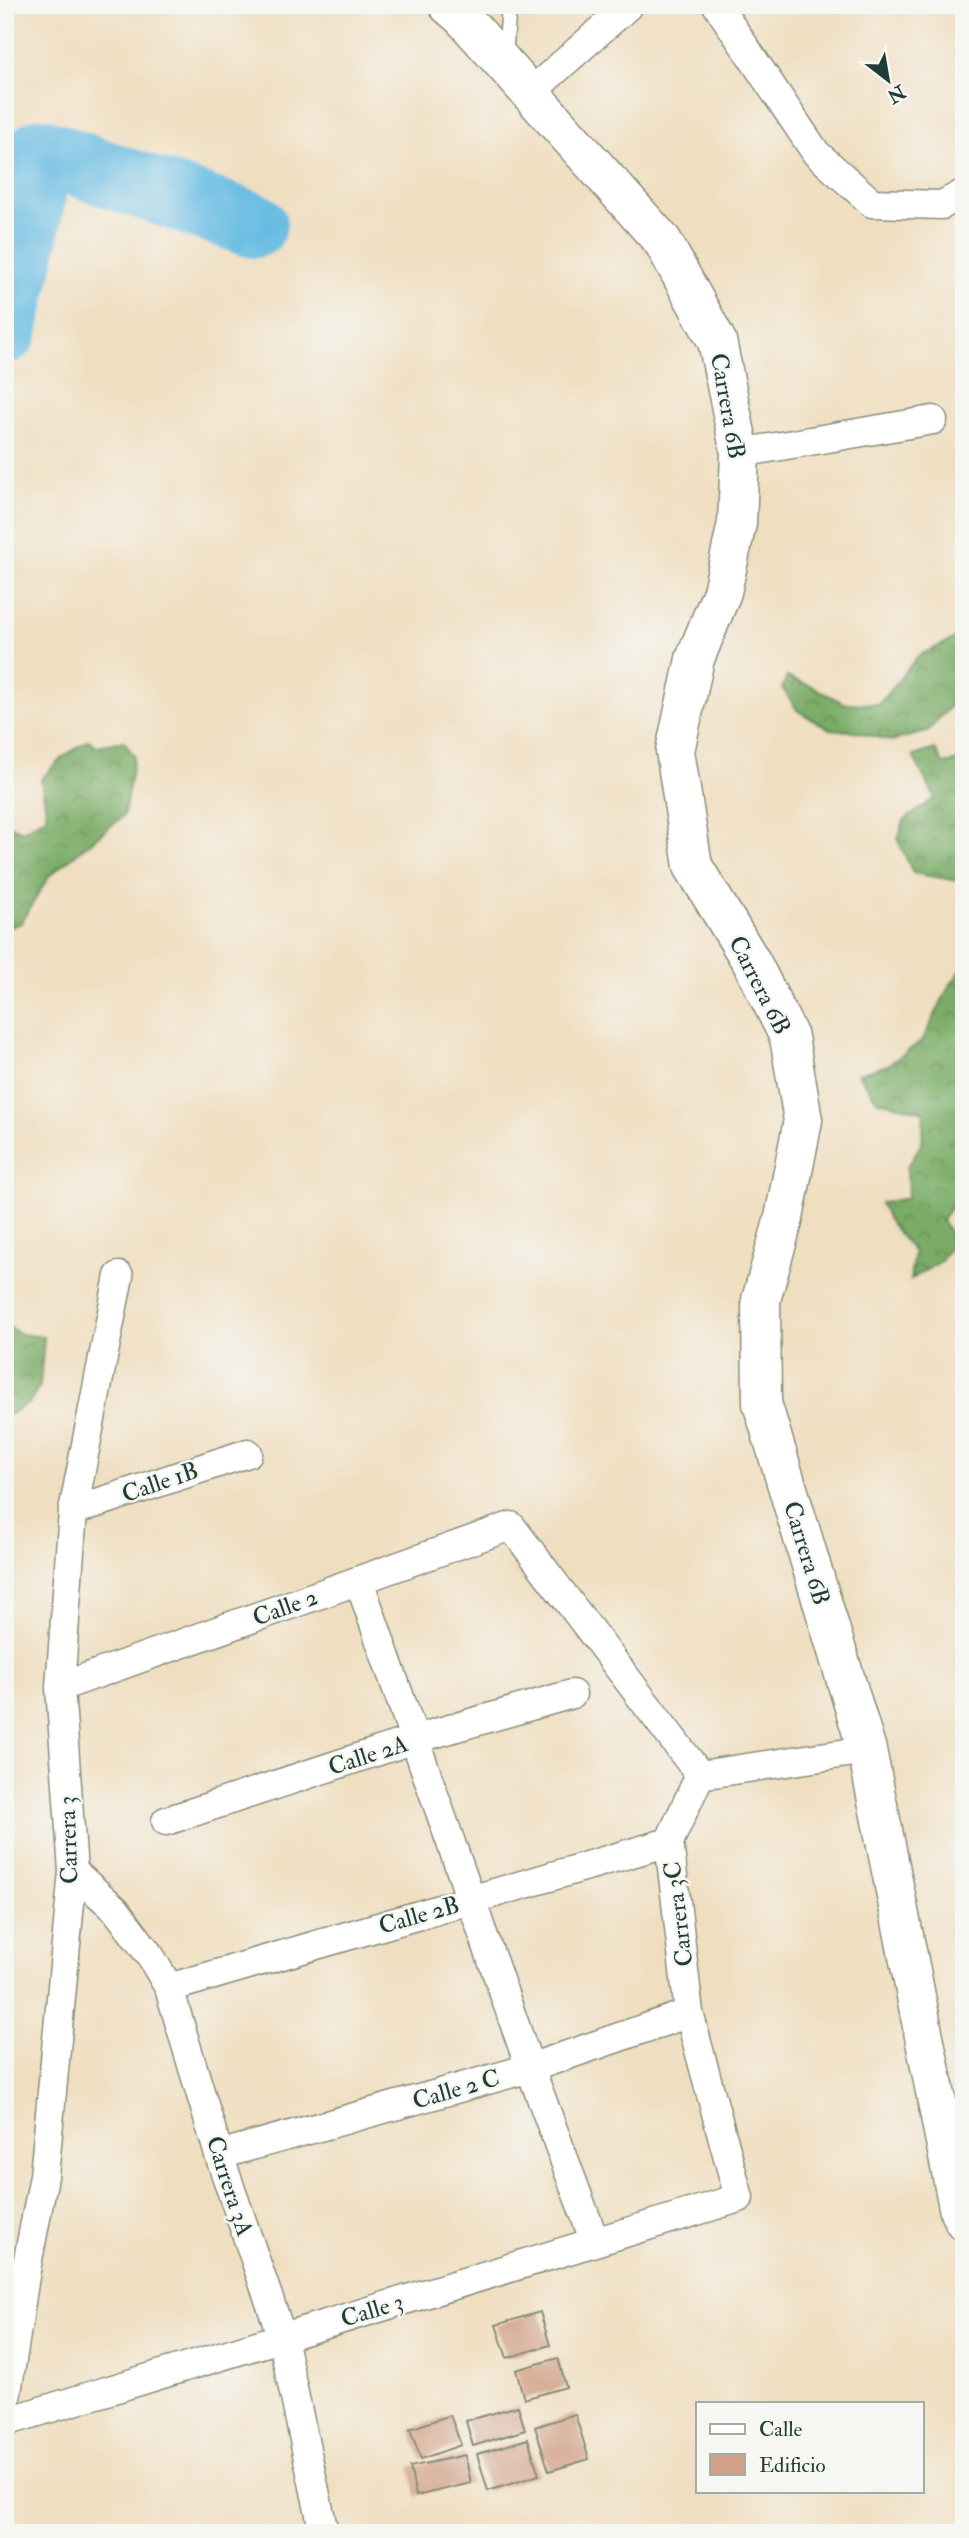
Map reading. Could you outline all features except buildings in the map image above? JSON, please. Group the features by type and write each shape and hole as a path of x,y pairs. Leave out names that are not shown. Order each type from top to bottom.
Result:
{"highway":[{"name":"Carrera 6B","path":"448,5 463,18 663,242 717,341 740,453 734,535 722,592 695,659 675,751 693,866 751,963 789,1037 803,1121 784,1218 761,1300 762,1403 867,1750 938,2111 959,2212 964,2221"}],"street":[{"path":"530,93 629,5"},
{"path":"717,5 816,153 872,203 942,205 964,193"},
{"path":"740,453 933,420"},
{"name":"Carrera 3","path":"5,2405 44,2176 73,1871 60,1687 73,1511 120,1276"},
{"name":"Calle 1B","path":"73,1511 247,1452"},
{"name":"Calle 2","path":"60,1687 511,1526 712,1773"},
{"path":"359,1581 530,2068 595,2242"},
{"name":"Calle 2A","path":"166,1821 415,1739 572,1694"},
{"path":"712,1773 867,1750"},
{"name":"Carrera 3C","path":"712,1773 669,1842 689,2013 739,2198"},
{"name":"Calle 2B","path":"169,1988 669,1842"},
{"name":"Carrera 3A","path":"73,1871 116,1910 151,1957 169,1988 219,2155 282,2337 324,2533"},
{"name":"Calle 2 C","path":"219,2155 530,2068 689,2013"},
{"name":"Calle 3","path":"5,2422 739,2198"}],"lane":[{"path":"504,64 509,5"}],"green space":[{"path":"964,634 964,700 954,702 927,732 891,741 858,732 830,729 798,711 782,688 787,677 843,703 879,704 918,656"},
{"path":"89,740 97,746 124,741 134,756 124,815 49,876 21,923 5,929 5,823 22,831 47,816 41,779 62,758"},
{"path":"935,749 943,764 964,760 964,882 913,873 898,840 904,820 935,798 913,756"},
{"path":"964,966 964,1209 950,1208 942,1220 954,1240 941,1261 910,1280 914,1252 890,1223 880,1203 908,1198 907,1167 922,1143 924,1112 877,1100 858,1074 888,1065 923,1040 948,988"},
{"path":"5,1325 21,1334 44,1337 40,1385 30,1402 5,1417"}],"waterway":[{"path":"5,331 41,151 254,225"}]}
